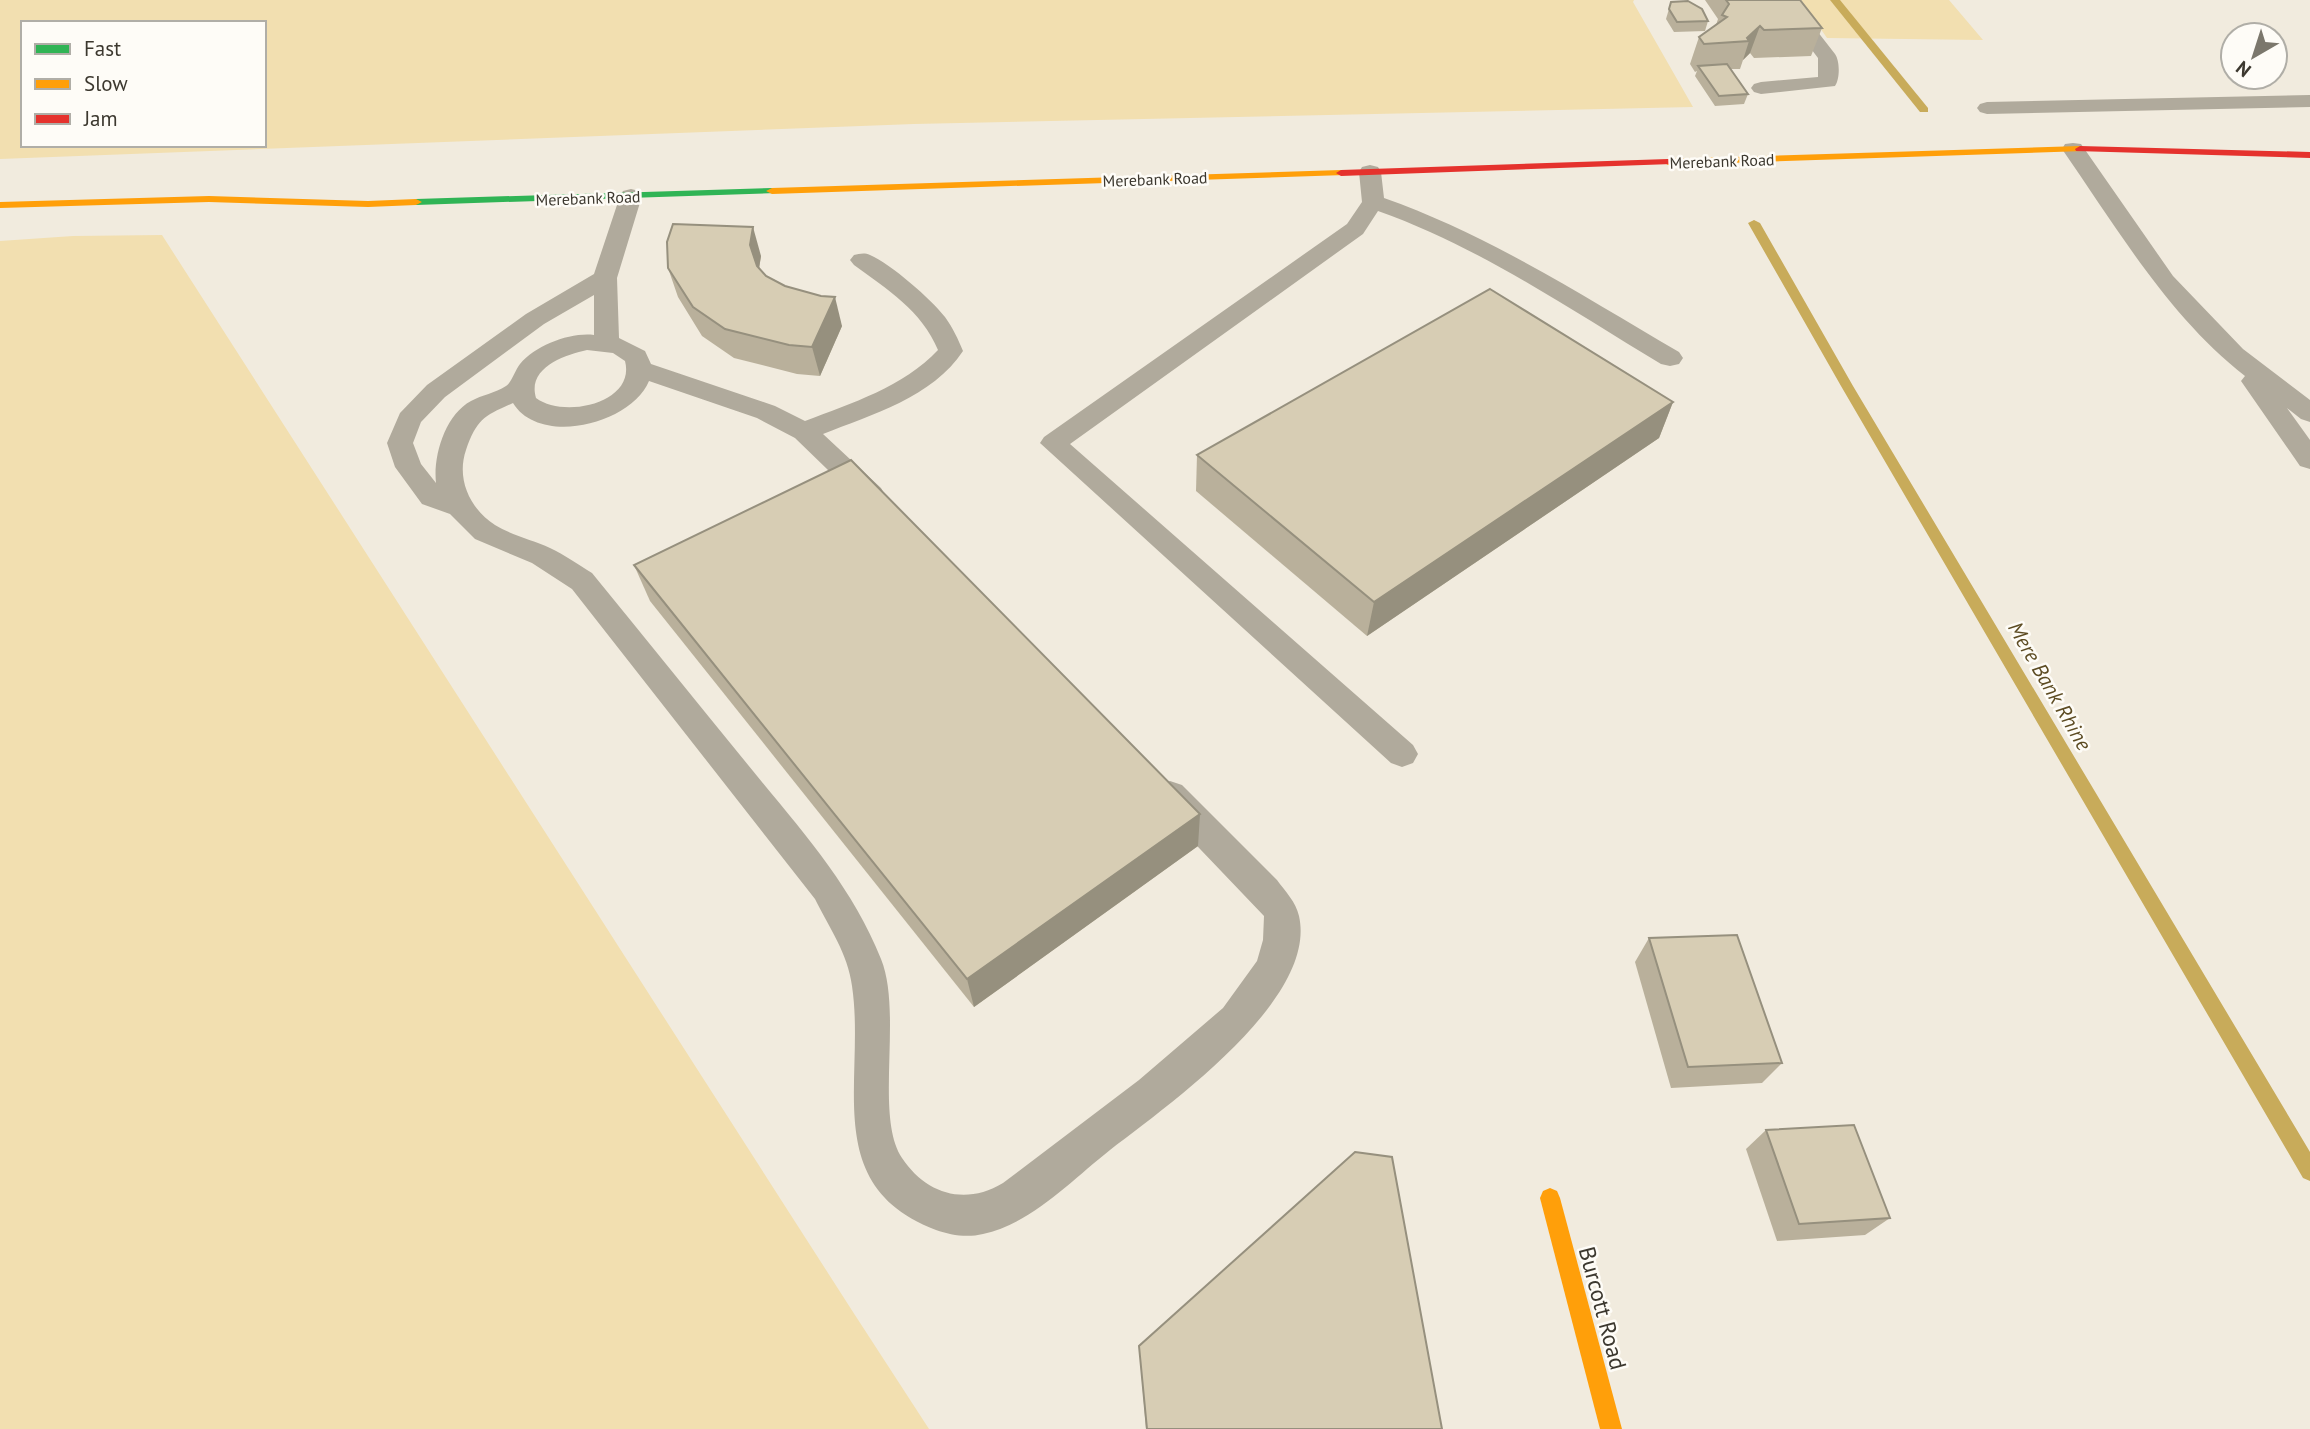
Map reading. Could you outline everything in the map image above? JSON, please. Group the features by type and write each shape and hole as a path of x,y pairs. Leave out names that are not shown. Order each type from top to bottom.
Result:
{"street":[{"name":"Merebank Road","path":"0,205 209,199 368,204 631,197 2073,149 2310,155"},
{"name":"Burcott Road","path":"1550,1198 1611,1429"}],"lane":[{"path":"1761,88 1828,82 1828,58 1783,0"},
{"path":"1987,108 2310,101"},
{"path":"2073,149 2165,281 2234,355 2310,460"},
{"path":"1370,172 1373,202 1355,229 1054,443 1402,754"},
{"path":"607,342 605,278 631,197"},
{"path":"1373,202 1415,215 1486,251 1670,358"},
{"path":"804,432 907,386 939,367 951,351 946,335 929,312 862,260"},
{"path":"460,507 432,497 409,467 400,443 409,419 436,391 465,368 535,318 605,278"},
{"path":"587,342 607,342 622,346 640,363 636,386 626,397 593,414 571,418 551,417 535,411 524,402 520,390 523,377 548,354 587,342"},
{"path":"2234,355 2310,413"},
{"path":"640,369 766,412 804,432 888,512"},
{"path":"520,390 478,408 463,422 451,456 449,481 460,507 485,532 541,556 582,581 827,888 856,943 871,988 874,1131 883,1165 900,1188 923,1204 958,1217 987,1213 1030,1189 1160,1087 1233,1023 1267,979 1283,938 1280,911 1247,873 1150,775"}],"shaded area":[{"path":"0,0 1634,0 1693,107 914,124 0,159"},
{"path":"1801,0 1949,0 1983,40 1827,38"},
{"path":"162,235 929,1429 0,1429 0,241 73,236"}],"building":[{"path":"1726,0 1800,0 1822,28 1764,30 1760,26 1747,38 1749,41 1704,44 1699,37 1727,17 1722,15 1729,4"},
{"path":"1688,1 1702,9 1708,21 1677,22 1669,9 1671,2"},
{"path":"1727,64 1748,94 1719,96 1698,66"},
{"path":"673,224 753,227 750,245 757,266 766,276 785,286 835,297 812,347 789,345 725,329 693,307 668,268 667,242"},
{"path":"1490,289 1673,402 1374,602 1197,455"},
{"path":"851,460 1200,814 967,979 634,565"},
{"path":"1737,935 1782,1063 1688,1067 1649,938"},
{"path":"1854,1125 1890,1218 1799,1224 1766,1130"},
{"path":"1355,1152 1392,1157 1442,1429 1147,1429 1139,1346"}],"waterway":[{"name":"Mere Bank Rhine","path":"1835,0 1924,110"},
{"name":"Mere Bank Rhine","path":"1754,223 1847,386 2310,1171"}],"traffic: fast":[{"path":"416,202 772,191"}],"traffic: slow":[{"path":"1668,162 2080,149"},
{"path":"772,191 1341,173"},
{"path":"0,205 209,199 368,204 416,202"},
{"path":"1550,1198 1611,1429"}],"traffic: jam":[{"path":"2080,149 2310,155"},
{"path":"1341,173 1668,162"}]}
